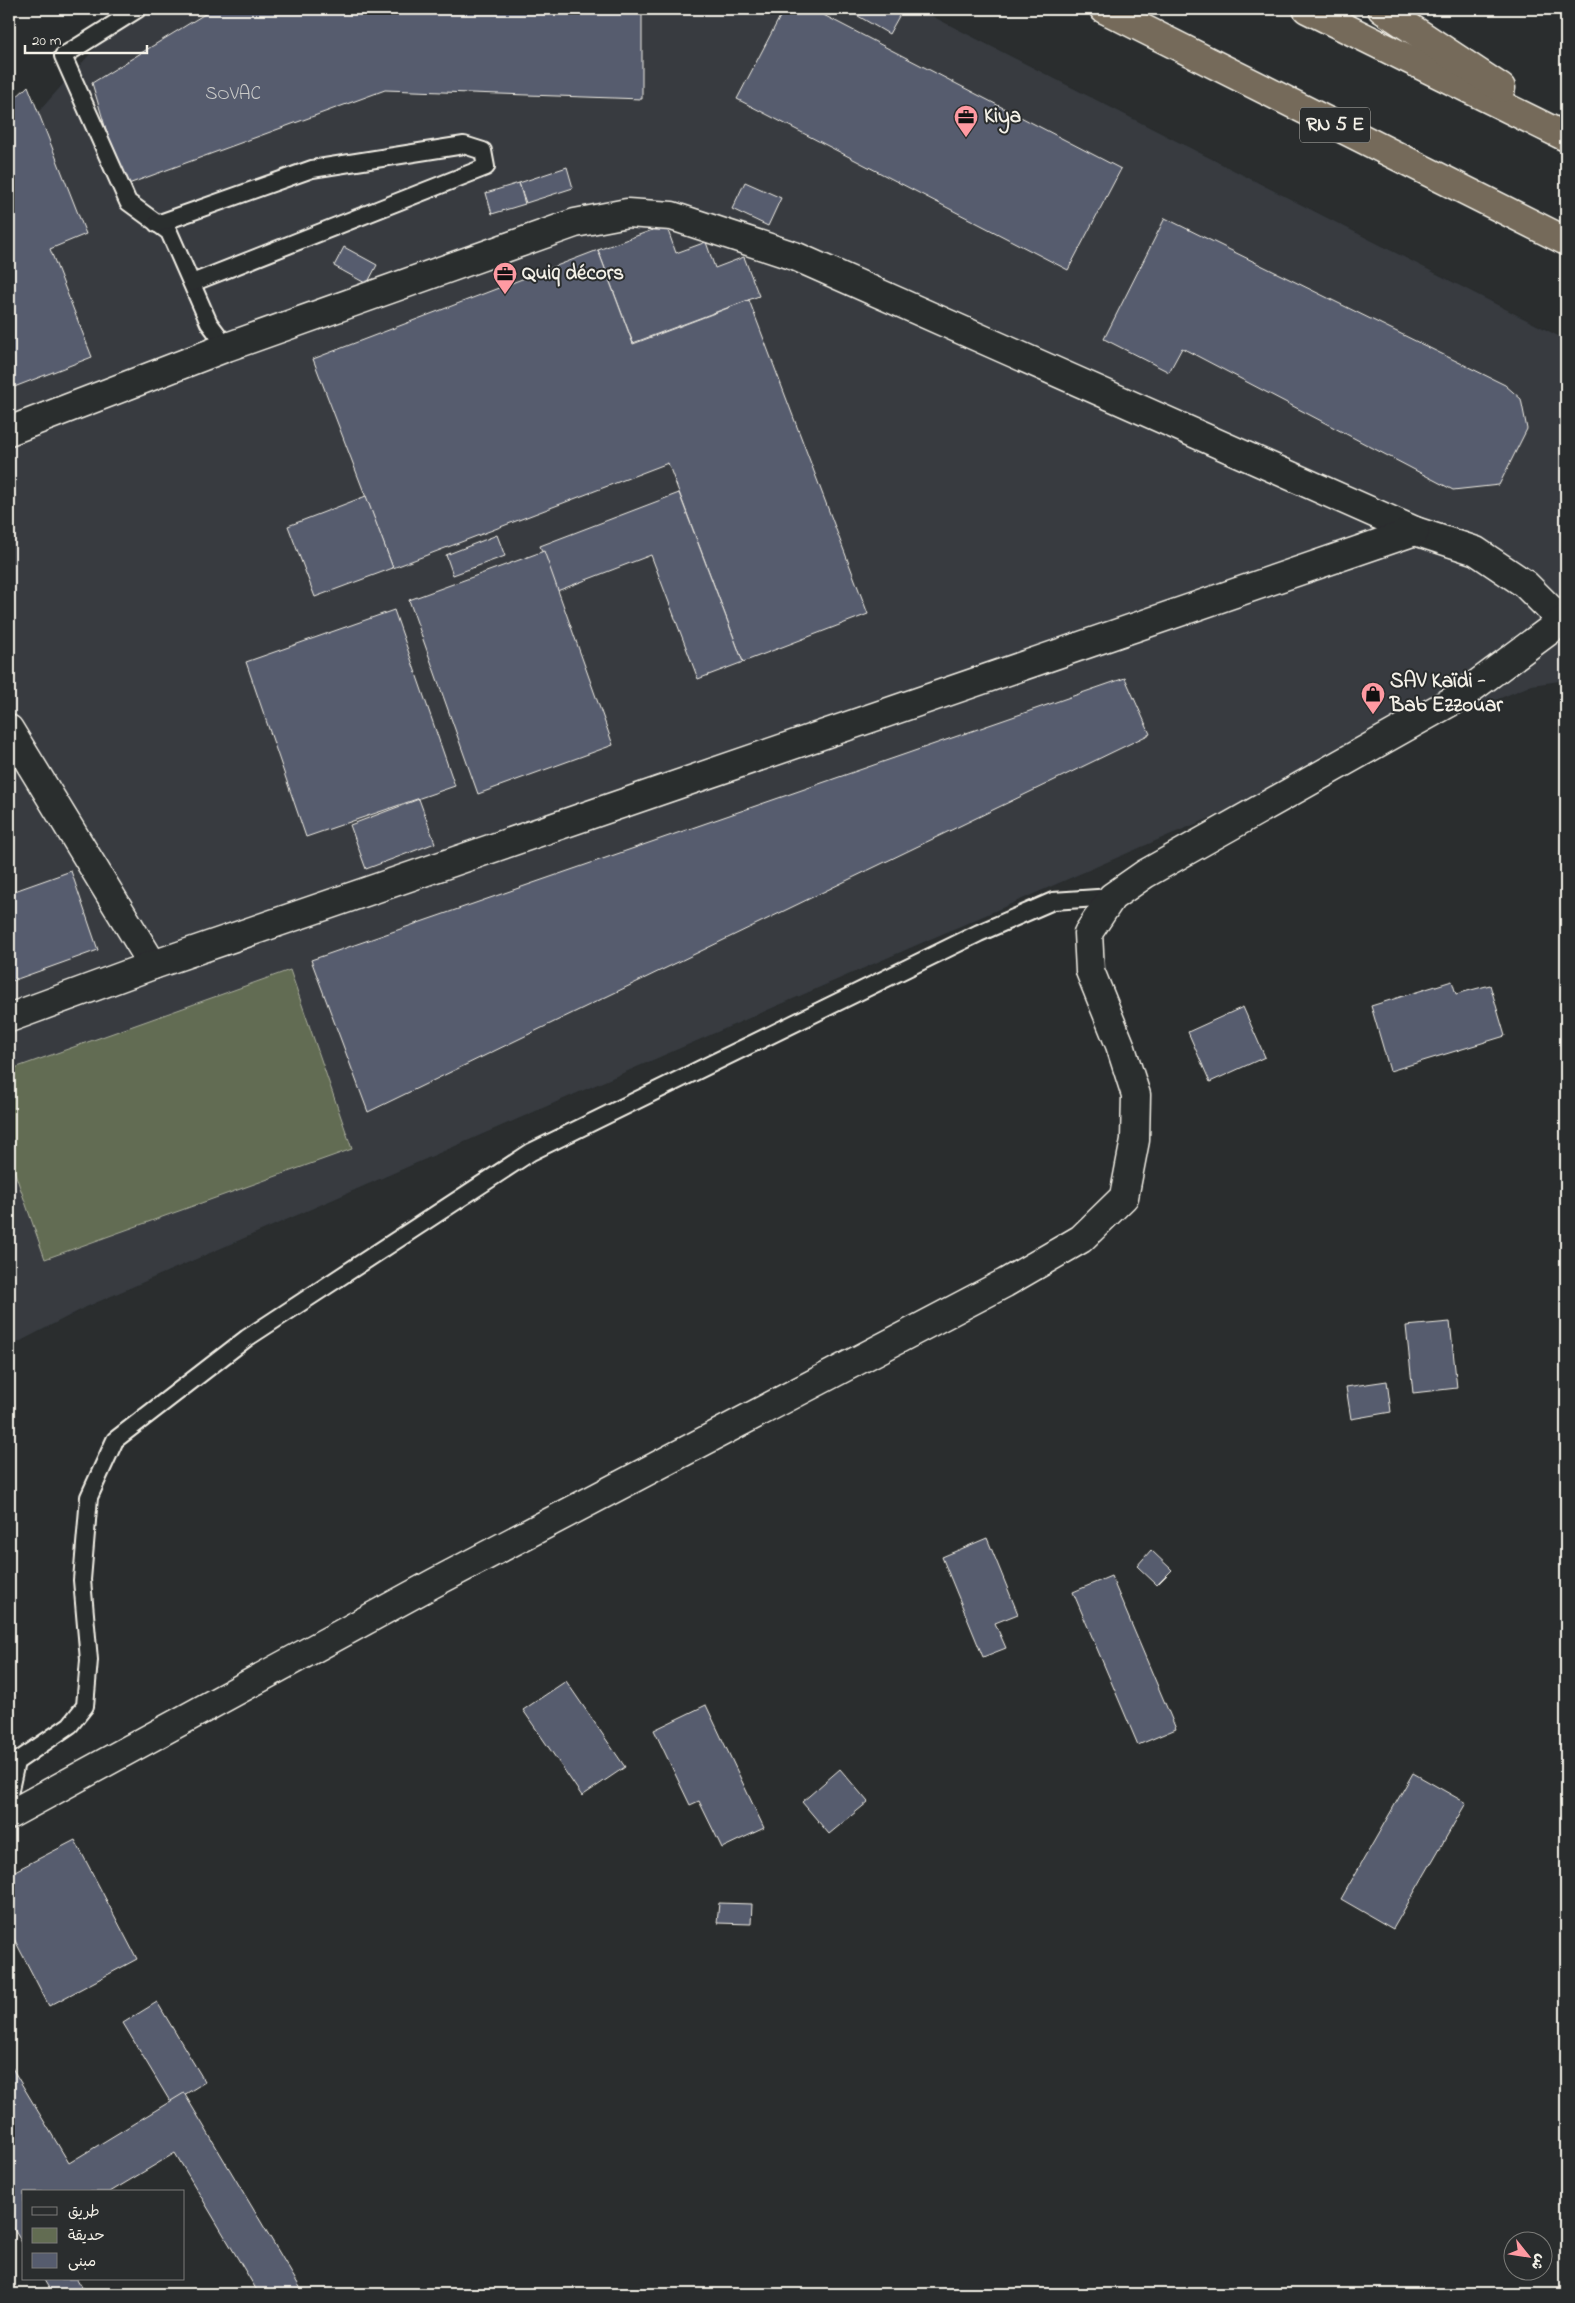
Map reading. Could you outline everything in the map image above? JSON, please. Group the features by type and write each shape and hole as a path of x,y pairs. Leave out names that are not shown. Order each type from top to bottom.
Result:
{"highway":[{"name":"RN 5 E","path":"1104,9 1566,242"},
{"path":"1307,9 1566,137"},
{"path":"1382,9 1566,132"}],"street":[{"path":"9,430 227,347 574,223 627,213 672,216 797,257 1416,531 1476,551 1525,584 1564,623 1461,696 1146,874 1112,897 1088,933 1090,971 1120,1045 1136,1095 1135,1140 1124,1197 1081,1239 1005,1283 434,1583 9,1815"},
{"path":"9,1018 153,965 1416,531"},
{"path":"9,729 153,965"}],"lane":[{"path":"138,9 62,56 128,202 169,232 209,323 227,347"},
{"path":"158,224 312,169 464,145 483,151 486,167 192,284"},
{"path":"9,1794 16,1762 70,1725 86,1706 89,1660 82,1580 88,1497 115,1440 247,1338 530,1152 987,929 1053,901 1112,897"}],"shaded area":[{"path":"130,9 918,9 1566,340 1566,680 1532,685 1169,835 86,1307 9,1347 9,140 25,127"}],"green space":[{"path":"290,970 352,1149 45,1259 9,1156 9,1070"}],"building":[{"path":"213,9 642,9 642,99 385,90 123,186 92,83"},
{"path":"784,9 812,9 1121,169 1068,270 737,99"},
{"path":"846,9 903,9 889,34"},
{"path":"28,86 86,234 50,249 92,357 9,389 9,104"},
{"path":"567,167 573,188 526,203 519,183"},
{"path":"745,182 781,198 768,226 732,209"},
{"path":"519,183 525,204 492,214 486,193"},
{"path":"1165,218 1505,385 1521,399 1527,429 1499,485 1453,490 1182,348 1169,372 1104,339"},
{"path":"666,225 676,253 706,242 715,268 744,257 759,296 633,343 598,250"},
{"path":"344,247 377,265 367,284 334,266"},
{"path":"598,250 633,344 749,300 868,614 743,662 668,463 393,568 313,359"},
{"path":"679,493 743,662 698,679 651,555 557,591 540,546"},
{"path":"366,496 393,568 315,597 288,526"},
{"path":"497,535 505,556 453,575 446,555"},
{"path":"544,551 613,745 478,794 409,600"},
{"path":"394,610 455,786 306,837 246,662"},
{"path":"1125,678 1150,734 368,1112 311,960"},
{"path":"419,799 435,843 366,869 350,825"},
{"path":"71,871 98,950 9,982 9,893"},
{"path":"1452,981 1456,994 1490,985 1505,1036 1390,1071 1371,1006"},
{"path":"1243,1007 1265,1057 1210,1082 1188,1032"},
{"path":"1450,1322 1457,1388 1413,1393 1406,1326"},
{"path":"1387,1381 1391,1412 1351,1419 1346,1387"},
{"path":"987,1538 1018,1614 995,1623 1006,1648 983,1657 942,1557"},
{"path":"1151,1550 1172,1570 1157,1585 1137,1566"},
{"path":"1111,1576 1176,1729 1138,1745 1073,1592"},
{"path":"566,1681 625,1767 582,1796 523,1710"},
{"path":"706,1705 764,1828 722,1848 699,1801 690,1805 654,1730"},
{"path":"840,1769 868,1802 829,1834 802,1802"},
{"path":"1413,1773 1466,1803 1393,1929 1341,1899"},
{"path":"75,1840 137,1959 49,2006 9,1929 9,1874"},
{"path":"719,1903 752,1904 751,1924 717,1923"},
{"path":"157,2002 205,2082 171,2103 123,2023"},
{"path":"9,2063 69,2163 184,2093 304,2294 259,2294 175,2153 113,2190 22,2190 22,2243 9,2221"},
{"path":"45,2280 78,2280 86,2294 53,2294"}],"place":[{"name":"Kiya","path":"966,138"},
{"name":"Quiq décors","path":"505,295"},
{"name":"SAV Kaïdi - Bab Ezzouar","path":"1373,715"}]}
